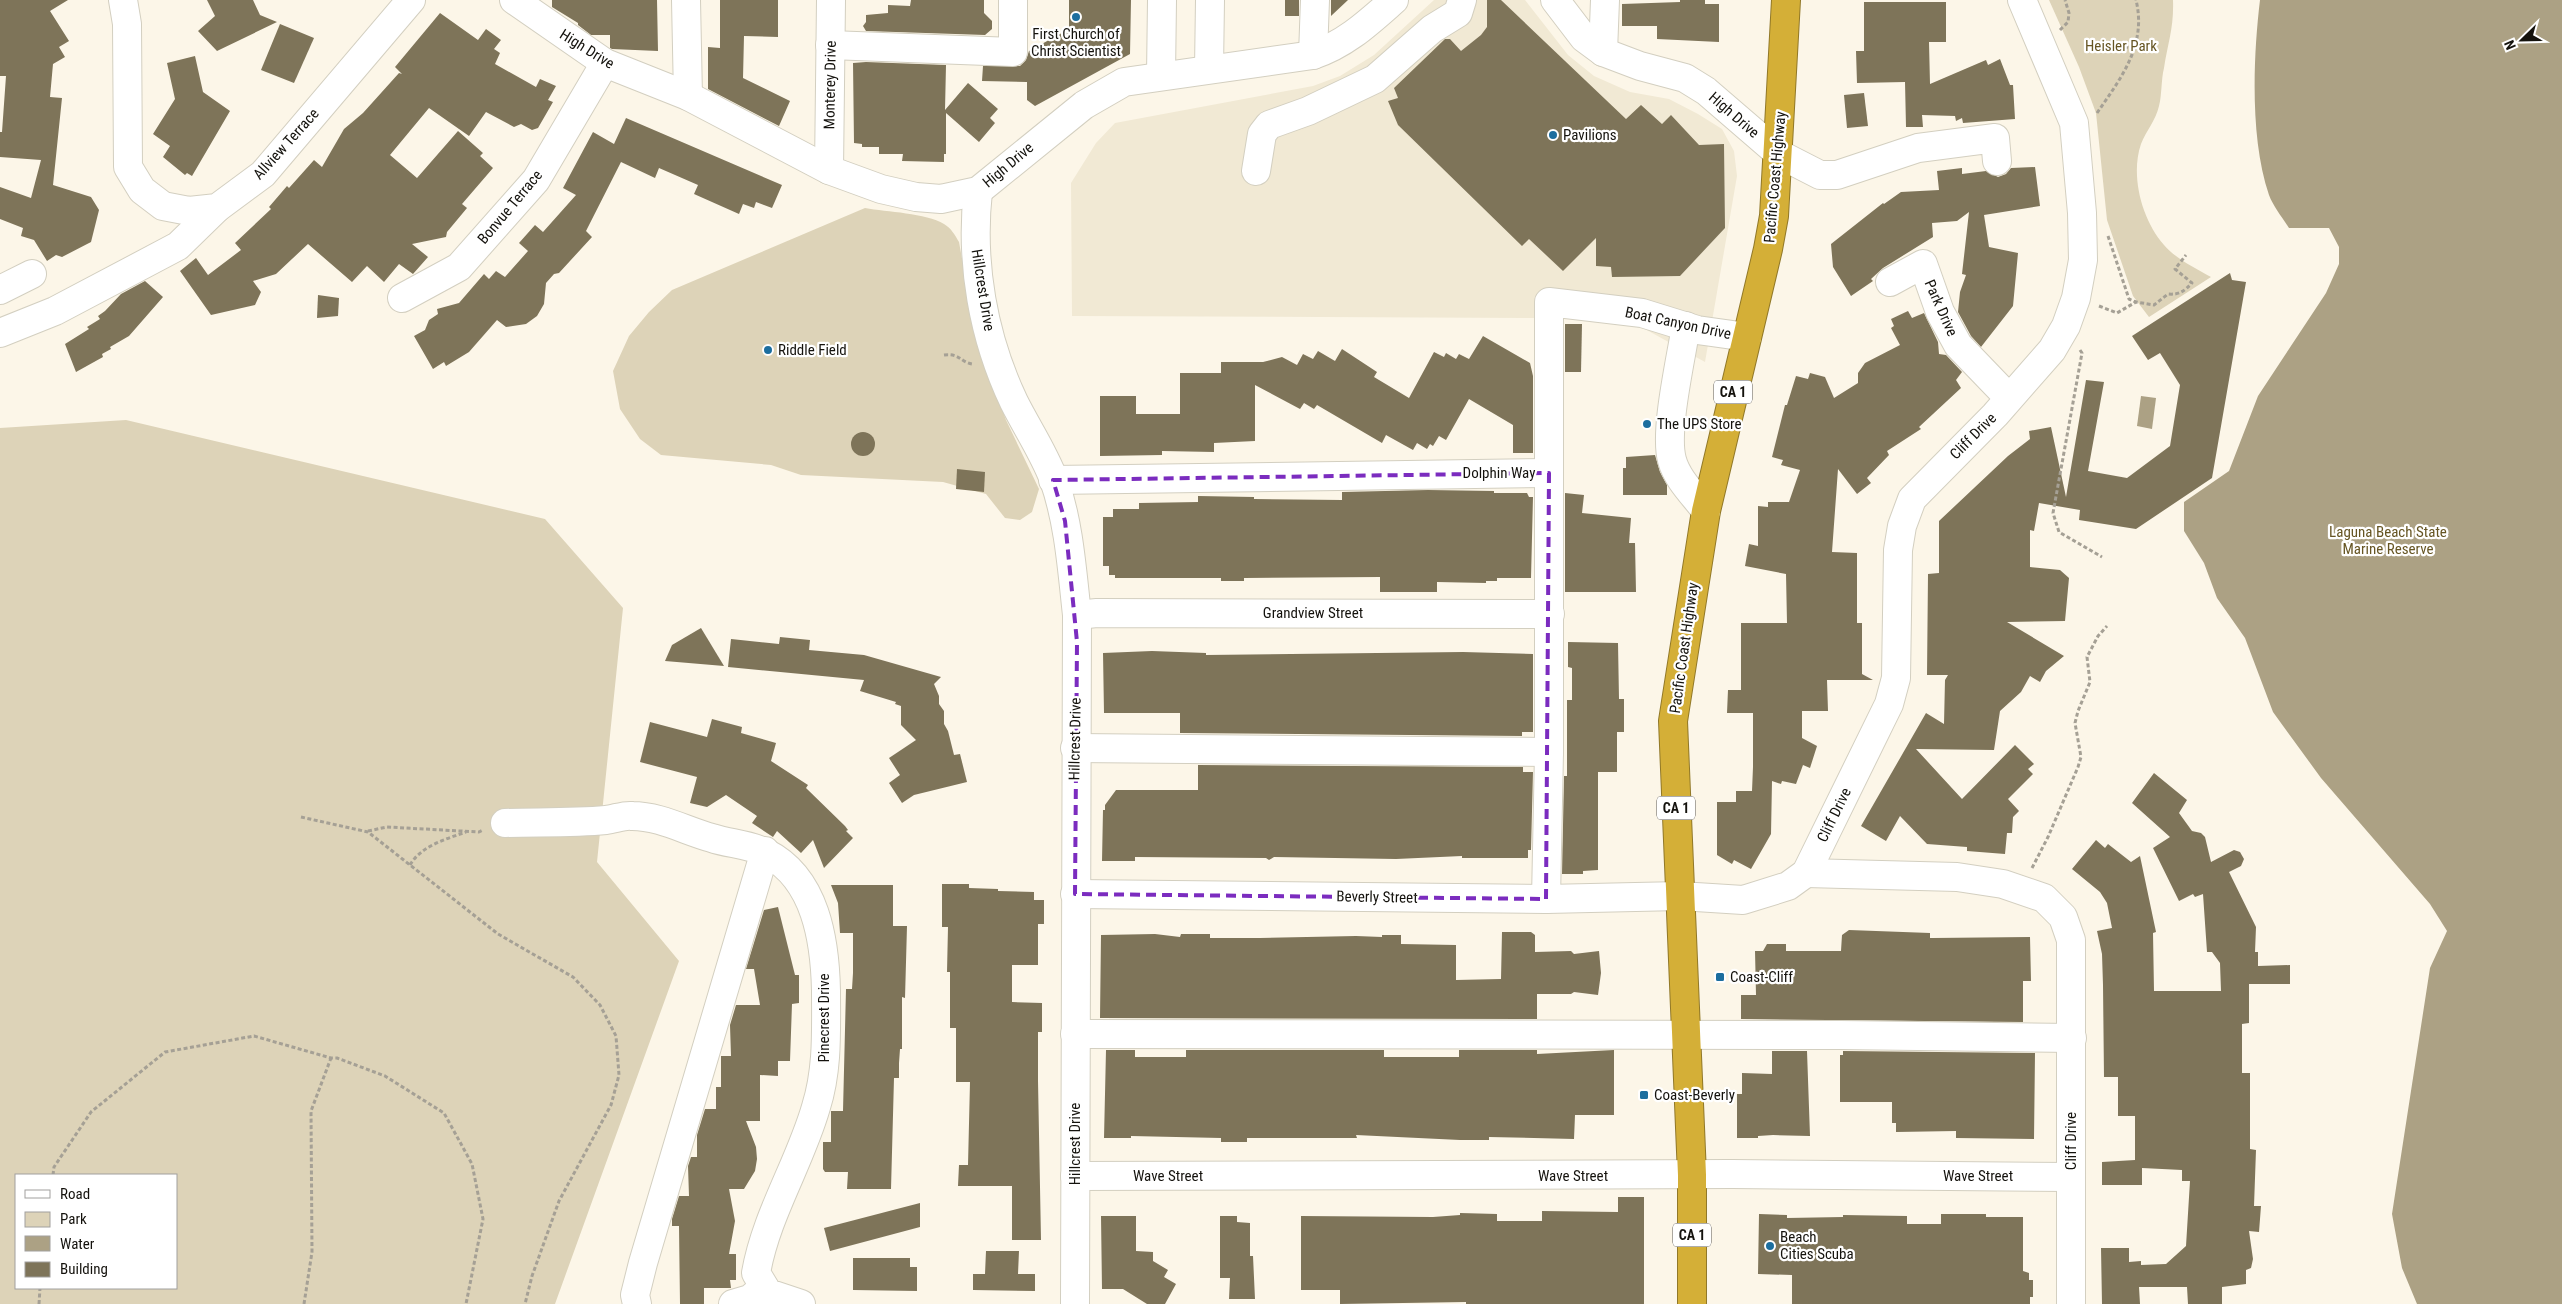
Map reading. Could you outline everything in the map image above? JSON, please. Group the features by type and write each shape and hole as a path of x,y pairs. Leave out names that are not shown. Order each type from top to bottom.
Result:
{"highway":[{"name":"Pacific Coast Highway","path":"1692,1304 1692,1175 1684,1035 1673,721 1706,511 1773,225 1779,154 1786,0"}],"street":[{"path":"123,0 127,24 128,167 142,190 163,206 190,211 217,208"},
{"name":"Allview Terrace","path":"0,333 55,311 178,246 217,208 263,174 411,0"},
{"name":"High Drive","path":"514,0 605,63 688,96 829,170 881,189 916,197 941,199 978,191 1024,151 1095,97 1124,82 1314,55 1330,50 1352,36 1394,0"},
{"path":"686,0 688,96"},
{"name":"Monterey Drive","path":"829,170 831,0"},
{"path":"830,46 1013,52 1013,0"},
{"path":"1161,76 1162,0"},
{"path":"1209,69 1210,0"},
{"path":"1314,55 1315,0"},
{"path":"1256,171 1262,134 1269,125 1308,111 1374,79 1432,29 1458,13 1462,0"},
{"name":"High Drive","path":"1555,0 1584,38 1604,52 1640,66 1685,78 1706,91 1779,154 1825,176 1837,175 1918,148 1995,138 1997,161"},
{"path":"1604,0 1604,52"},
{"name":"Cliff Drive","path":"2022,0 2068,105 2077,143 2083,260 2076,298 2066,326 2052,350 2009,398 1912,498 1902,526 1898,550 1896,678 1889,704 1832,816 1806,873 1957,877 2003,884 2044,898 2063,917 2071,940 2071,1304"},
{"name":"Bonvue Terrace","path":"402,298 460,267 536,180 605,63"},
{"name":"Hillcrest Drive","path":"978,191 975,218 977,270 984,311 994,352 1014,401 1053,480 1065,521 1077,615 1075,748 1075,1304"},
{"name":"Park Drive","path":"1890,282 1923,264 1940,312 1958,345 1977,367 2009,398"},
{"path":"0,290 32,274"},
{"name":"Boat Canyon Drive","path":"1550,473 1549,302 1642,313 1686,326 1747,336"},
{"path":"1686,326 1670,431 1672,459 1678,475 1706,511"},
{"name":"Dolphin Way","path":"1053,480 1550,473 1549,752 1546,899"},
{"name":"Grandview Street","path":"1077,615 1097,613 1550,614"},
{"path":"1075,748 1549,752"},
{"name":"Pinecrest Drive","path":"504,823 606,820 632,816 668,822 711,838 765,852 788,868 798,880 819,928 825,984 826,1058 823,1082 806,1138 759,1258 756,1273 764,1287"},
{"path":"637,1304 635,1295 643,1263 765,852"},
{"path":"1680,896 1743,900 1788,886 1806,873"},
{"name":"Beverly Street","path":"1075,894 1546,899 1680,896"},
{"path":"1075,1034 2072,1038"},
{"name":"Wave Street","path":"1075,1176 1692,1175 2071,1177"},
{"path":"733,1304 750,1299 764,1287 768,1293 801,1304"}],"path":[{"path":"2077,143 2116,87 2134,50 2139,30 2136,0"},
{"path":"2112,42 2134,50"},
{"path":"2076,298 2117,313 2136,302 2154,305 2168,294 2177,295 2184,291 2192,282 2175,269 2186,255"},
{"path":"2066,326 2082,353 2053,513 2059,532 2102,557"},
{"path":"2020,889 2048,837 2078,767 2081,757 2075,723 2090,682 2087,657 2098,636 2107,626"},
{"path":"301,817 368,832 498,934 573,977 600,1005 616,1036 619,1075 611,1105 558,1201 532,1276 525,1304"},
{"path":"368,832 387,827 479,832 497,822 504,823"},
{"path":"410,865 415,857 435,844 469,831"},
{"path":"53,1174 54,1167 91,1112 165,1052 254,1036 331,1058 337,1058 385,1076 444,1113 472,1164 483,1219 466,1304"},
{"path":"304,1304 312,1252 311,1111 331,1058"},
{"path":"39,1304 40,1289"}],"highlighted area":[{"path":"1549,473 1546,899 1075,894 1077,642 1065,521 1053,480"}],"shaded area":[{"path":"1434,0 1525,0 1568,55 1594,76 1630,92 1669,99 1722,129 1734,151 1737,176 1705,362 1643,328 1605,314 1536,318 1072,316 1071,183 1096,143 1115,123 1313,86 1340,76 1374,55"}],"green space":[{"name":"Heisler Park","path":"2049,0 2173,0 2172,27 2163,73 2160,101 2156,116 2141,144 2137,170 2138,183 2144,210 2156,235 2180,259 2211,277 2149,317 2133,296 2107,220 2096,113 2079,67"},
{"path":"865,208 917,215 936,220 949,228 959,242 977,341 1006,420 1039,489 1032,512 1020,520 1005,518 986,494 943,482 801,475 771,465 661,455 640,439 620,409 613,371 629,336 649,312 672,290"},
{"path":"126,420 545,519 623,608 597,862 679,961 555,1304 0,1304 0,428"}],"water":[{"name":"Laguna Beach State Marine Reserve","path":"2260,0 2562,0 2562,1304 2417,1304 2402,1268 2392,1214 2430,968 2447,931 2430,904 2321,778 2273,712 2245,638 2217,598 2204,563 2184,531 2184,502 2229,471 2258,396 2326,293 2339,264 2339,247 2329,228 2289,228 2269,195 2263,173 2256,124 2255,73"},
{"path":"2141,396 2156,398 2152,429 2137,426"}],"building":[{"path":"0,0 68,0 50,11 69,41 59,47 65,57 53,64 50,97 62,98 53,185 91,197 99,210 91,242 62,257 56,255 47,261 34,240 21,236 23,228 0,219 0,187 31,198 41,160 0,157 0,132 2,132 6,76 0,76"},
{"path":"207,0 253,0 260,15 277,22 217,51 198,31 215,16"},
{"path":"552,0 657,0 658,51 612,49 610,48 610,35 591,35 578,23 552,7"},
{"path":"720,0 778,0 778,37 744,36 743,78 790,101 779,126 708,89 708,47 720,48"},
{"path":"911,0 984,0 984,13 992,21 992,29 985,35 866,31 863,26 866,22 866,15 888,13 888,5 910,6"},
{"path":"1069,0 1131,0 1130,54 1035,106 1027,100 1027,82 982,81 983,66 1020,66 1026,60 1029,51 1069,29"},
{"path":"1285,0 1299,0 1299,16 1285,16"},
{"path":"1331,0 1348,0 1331,16"},
{"name":"Pavilions","path":"1487,0 1501,0 1626,119 1641,105 1662,124 1671,115 1699,145 1724,144 1725,228 1680,276 1612,277 1611,267 1596,266 1596,238 1563,271 1529,239 1522,246 1398,125 1388,101 1398,98 1394,88 1445,39 1450,39 1461,51 1481,35 1487,27"},
{"path":"1680,0 1705,0 1705,4 1719,4 1719,42 1657,39 1657,26 1622,26 1622,4 1680,2"},
{"path":"1864,2 1946,2 1946,42 1929,42 1930,84 1986,60 1988,65 2000,59 2010,85 2013,85 2015,119 1963,123 1962,118 1956,121 1955,116 1922,115 1923,127 1906,127 1905,82 1857,83 1856,51 1864,51"},
{"path":"440,13 478,40 486,29 501,40 494,49 500,53 495,64 536,87 540,79 556,86 548,100 553,102 538,128 532,130 521,124 514,127 486,112 469,136 429,108 390,155 417,178 458,131 483,153 480,156 493,168 462,204 467,208 447,232 446,237 412,244 428,257 413,274 399,264 384,282 367,266 352,282 308,244 276,274 253,281 261,292 255,305 211,315 180,271 196,258 208,275 241,250 235,243 271,209 269,207 287,186 289,188 314,160 322,167 344,129 363,113 399,73 402,74 395,67"},
{"path":"280,24 314,38 294,83 261,70"},
{"path":"195,56 203,92 230,111 192,176 187,173 185,175 163,157 170,146 153,134 175,99 167,63"},
{"path":"853,63 946,65 945,110 968,83 998,109 990,118 995,123 979,142 946,113 946,154 944,154 944,162 902,161 903,154 879,154 879,147 862,147 862,144 854,143"},
{"path":"1864,93 1868,126 1847,128 1844,95"},
{"path":"626,118 782,185 772,208 756,202 754,208 743,204 739,214 694,194 698,185 659,168 655,178 621,162 586,231 592,237 559,273 554,274 546,283 544,304 537,316 526,324 506,327 497,320 469,352 446,366 444,362 433,369 414,336 425,330 429,320 438,314 437,309 459,303 484,274 489,279 496,271 505,277 528,251 519,243 535,225 543,232 576,195 563,188 593,132 614,144"},
{"path":"2035,167 2040,206 1984,215 1989,247 2018,253 2013,306 1981,347 1971,336 1958,312 1960,292 1966,275 1962,274 1969,212 1957,221 1932,223 1933,237 1883,268 1871,279 1873,281 1851,296 1833,267 1831,244 1883,203 1901,192 1939,190 1937,171 1962,168 1962,174 1986,171 1998,177 2006,174 2011,168"},
{"path":"2230,273 2232,280 2246,282 2212,478 2136,529 2079,520 2080,510 2039,503 2034,531 2030,530 2030,567 2060,570 2069,578 2065,621 2007,622 2064,656 2046,671 2040,682 2030,676 2021,692 2000,711 1994,750 1916,749 1962,799 2015,745 2034,764 2028,769 2033,774 2008,799 2019,811 2013,817 2012,833 2007,833 2005,854 1967,851 1967,847 1927,844 1900,816 1886,841 1861,826 1926,713 1944,724 1945,680 1948,675 1927,675 1928,574 1939,573 1939,521 2008,456 2030,439 2029,431 2051,427 2066,497 2086,380 2104,382 2088,471 2127,478 2170,446 2180,385 2160,353 2148,360 2132,336"},
{"path":"145,281 163,297 129,336 110,347 111,349 102,354 103,357 76,372 65,344 89,329 87,327 100,319 98,316 121,294"},
{"path":"318,295 339,298 338,316 317,318"},
{"path":"1908,311 1912,318 1924,313 1938,342 1939,354 1946,355 1962,372 1956,380 1961,388 1919,427 1921,429 1887,451 1889,455 1867,478 1871,483 1857,494 1838,469 1832,552 1857,553 1857,623 1862,623 1862,674 1873,680 1827,680 1828,711 1802,711 1802,738 1817,746 1810,768 1803,765 1796,784 1782,781 1781,784 1772,781 1771,834 1751,869 1734,860 1732,864 1717,855 1717,802 1736,802 1736,791 1752,791 1753,767 1753,713 1727,713 1728,690 1741,690 1741,623 1787,623 1786,574 1745,566 1749,544 1758,546 1758,506 1768,507 1768,502 1789,502 1800,470 1781,465 1783,460 1772,457 1785,405 1787,405 1796,376 1808,379 1810,373 1825,377 1834,398 1858,383 1858,373 1865,363 1900,345 1891,328 1894,326 1891,319"},
{"path":"1565,324 1582,324 1581,372 1565,372"},
{"path":"1483,336 1530,363 1533,376 1533,453 1513,453 1513,425 1469,399 1446,440 1439,436 1433,446 1430,444 1427,449 1417,443 1413,450 1386,435 1382,443 1317,405 1314,409 1304,403 1300,409 1255,385 1255,441 1214,443 1214,452 1162,451 1162,455 1100,456 1100,396 1136,396 1136,414 1180,414 1180,373 1221,373 1221,362 1263,362 1282,357 1297,365 1303,354 1313,359 1318,351 1335,361 1342,349 1377,372 1374,377 1409,398 1434,352 1444,357 1446,353 1456,359 1459,354 1469,359"},
{"path":"863,432 872,435 875,444 872,453 863,456 854,453 851,444 854,435"},
{"path":"1655,455 1660,472 1667,485 1667,495 1623,495 1623,468 1626,468 1626,457"},
{"path":"957,469 985,472 984,492 956,489"},
{"path":"1428,490 1527,493 1529,497 1533,497 1531,578 1497,578 1497,581 1486,581 1486,583 1437,582 1437,592 1380,592 1380,577 1244,578 1244,581 1221,581 1221,578 1115,578 1115,575 1109,575 1109,566 1103,566 1103,517 1113,517 1113,509 1139,509 1139,503 1198,502 1198,496 1342,500 1342,492"},
{"path":"1565,493 1584,495 1582,513 1631,518 1629,543 1635,543 1636,592 1565,592"},
{"path":"701,628 724,666 665,661 672,645"},
{"path":"780,637 810,640 809,650 864,655 941,677 934,684 939,696 939,704 944,711 944,724 948,731 954,755 960,754 967,782 914,795 902,803 889,783 900,775 889,758 916,740 901,725 901,706 895,704 896,702 860,691 864,680 728,667 731,639 779,644"},
{"path":"1568,642 1618,643 1619,699 1624,699 1624,732 1617,732 1617,772 1598,772 1598,870 1583,871 1583,874 1562,874 1564,776 1567,776 1567,700 1572,700 1572,668 1568,667"},
{"path":"1152,651 1206,653 1206,655 1463,652 1533,654 1533,732 1522,732 1522,736 1180,733 1180,713 1104,713 1103,653"},
{"path":"712,719 742,727 741,733 776,743 771,761 808,785 806,788 845,826 848,830 846,831 853,838 824,868 813,840 801,853 777,831 773,837 752,823 757,816 726,795 707,807 690,803 697,777 640,762 650,722 707,737"},
{"path":"1198,765 1523,767 1523,772 1533,772 1531,850 1528,850 1528,858 1462,858 1462,856 1396,859 1274,857 1269,860 1266,858 1135,857 1135,861 1102,861 1103,810 1105,810 1105,805 1116,790 1198,790"},
{"path":"2154,773 2187,800 2179,813 2192,831 2201,833 2205,837 2211,862 2234,850 2240,852 2244,859 2241,866 2229,872 2256,927 2255,952 2258,952 2258,966 2290,965 2290,984 2249,984 2249,1023 2242,1024 2242,1073 2250,1073 2250,1149 2256,1150 2254,1206 2261,1206 2259,1232 2249,1231 2253,1259 2251,1268 2246,1270 2246,1284 2222,1287 2222,1304 2188,1304 2187,1287 2139,1287 2140,1304 2102,1304 2101,1248 2129,1248 2129,1262 2141,1261 2141,1265 2166,1264 2186,1246 2190,1181 2182,1181 2182,1170 2142,1168 2142,1185 2102,1185 2102,1162 2135,1160 2135,1116 2118,1116 2118,1077 2104,1077 2102,954 2097,931 2112,928 2107,903 2100,892 2072,869 2096,840 2105,848 2108,844 2131,862 2140,856 2156,932 2153,933 2154,991 2221,991 2220,963 2212,952 2207,952 2203,894 2195,897 2193,894 2179,901 2153,848 2170,837 2132,803"},
{"path":"942,884 969,884 969,888 1034,892 1034,900 1044,900 1044,924 1038,924 1038,965 1012,965 1012,1002 1042,1003 1042,1032 1038,1032 1041,1240 1012,1240 1012,1186 958,1186 959,1165 968,1165 970,1082 956,1082 956,1028 950,1028 950,972 947,972 948,927 942,927"},
{"path":"831,885 893,885 893,926 907,926 905,998 902,997 902,1049 900,1049 899,1078 894,1078 891,1189 847,1189 848,1172 825,1172 823,1169 823,1142 831,1142 831,1111 843,1111 846,989 852,989 853,973 853,933 840,933 838,903"},
{"path":"778,907 795,975 799,975 799,1003 792,1004 790,1061 778,1061 778,1076 760,1075 760,1121 746,1121 756,1147 755,1171 744,1189 729,1189 735,1221 729,1254 736,1254 736,1280 730,1280 731,1288 704,1288 704,1304 680,1304 679,1226 672,1226 672,1219 679,1196 689,1196 688,1166 691,1157 697,1157 697,1135 705,1109 716,1109 716,1087 721,1087 721,1056 731,1056 730,1025 736,1005 760,1005 754,969 746,969 764,910"},
{"path":"1849,930 1930,933 1930,938 2030,937 2031,981 2023,981 2023,1022 1741,1019 1741,995 1756,995 1755,951 1763,951 1767,944 1786,944 1786,951 1841,951 1842,935"},
{"path":"1502,932 1531,932 1535,935 1535,952 1571,951 1574,954 1599,951 1601,973 1598,995 1574,992 1571,994 1537,994 1537,1019 1100,1018 1101,935 1155,934 1180,937 1181,934 1210,934 1210,938 1260,938 1382,937 1382,935 1401,935 1401,944 1456,945 1456,980 1501,979"},
{"path":"1106,1050 1135,1050 1135,1057 1186,1057 1186,1050 1384,1050 1384,1057 1459,1057 1459,1050 1537,1050 1537,1054 1614,1050 1614,1115 1575,1115 1574,1139 1489,1137 1489,1140 1460,1140 1356,1135 1357,1138 1247,1138 1247,1142 1221,1142 1221,1138 1131,1136 1131,1138 1104,1138"},
{"path":"1772,1051 1807,1051 1810,1136 1773,1135 1758,1136 1758,1138 1737,1138 1737,1094 1742,1094 1742,1073 1772,1074"},
{"path":"1843,1051 2035,1053 2034,1139 1956,1138 1956,1131 1896,1132 1896,1123 1892,1123 1892,1102 1840,1102 1840,1055 1843,1055"},
{"path":"1618,1197 1644,1197 1644,1304 1466,1304 1466,1302 1340,1304 1340,1290 1301,1290 1301,1216 1433,1217 1460,1215 1460,1213 1497,1214 1497,1221 1542,1221 1542,1211 1618,1212"},
{"path":"920,1203 920,1227 830,1251 824,1228"},
{"path":"1759,1214 1787,1215 1787,1218 1843,1217 1843,1215 1907,1216 1907,1224 1941,1224 1941,1214 1986,1214 1986,1217 2023,1217 2023,1271 2029,1273 2029,1280 2033,1280 2033,1297 2030,1297 2030,1304 1792,1304 1792,1275 1758,1274"},
{"path":"1101,1216 1136,1216 1136,1251 1153,1252 1153,1261 1168,1270 1164,1277 1176,1284 1165,1304 1147,1304 1123,1289 1102,1289"},
{"path":"1220,1216 1237,1216 1237,1222 1250,1223 1250,1256 1253,1256 1255,1299 1229,1299 1230,1278 1220,1278"},
{"path":"986,1251 1019,1251 1018,1274 1035,1274 1035,1291 973,1290 973,1274 985,1274"},
{"path":"853,1258 910,1258 910,1267 917,1267 917,1291 853,1290"}],"place":[{"name":"First Church of Christ Scientist","path":"1076,17"},
{"name":"Pavilions","path":"1553,135"},
{"name":"Riddle Field","path":"768,350"},
{"name":"The UPS Store","path":"1647,424"},
{"name":"Coast-Cliff","path":"1720,977"},
{"name":"Coast-Beverly","path":"1644,1095"},
{"name":"Beach Cities Scuba","path":"1770,1246"}]}
